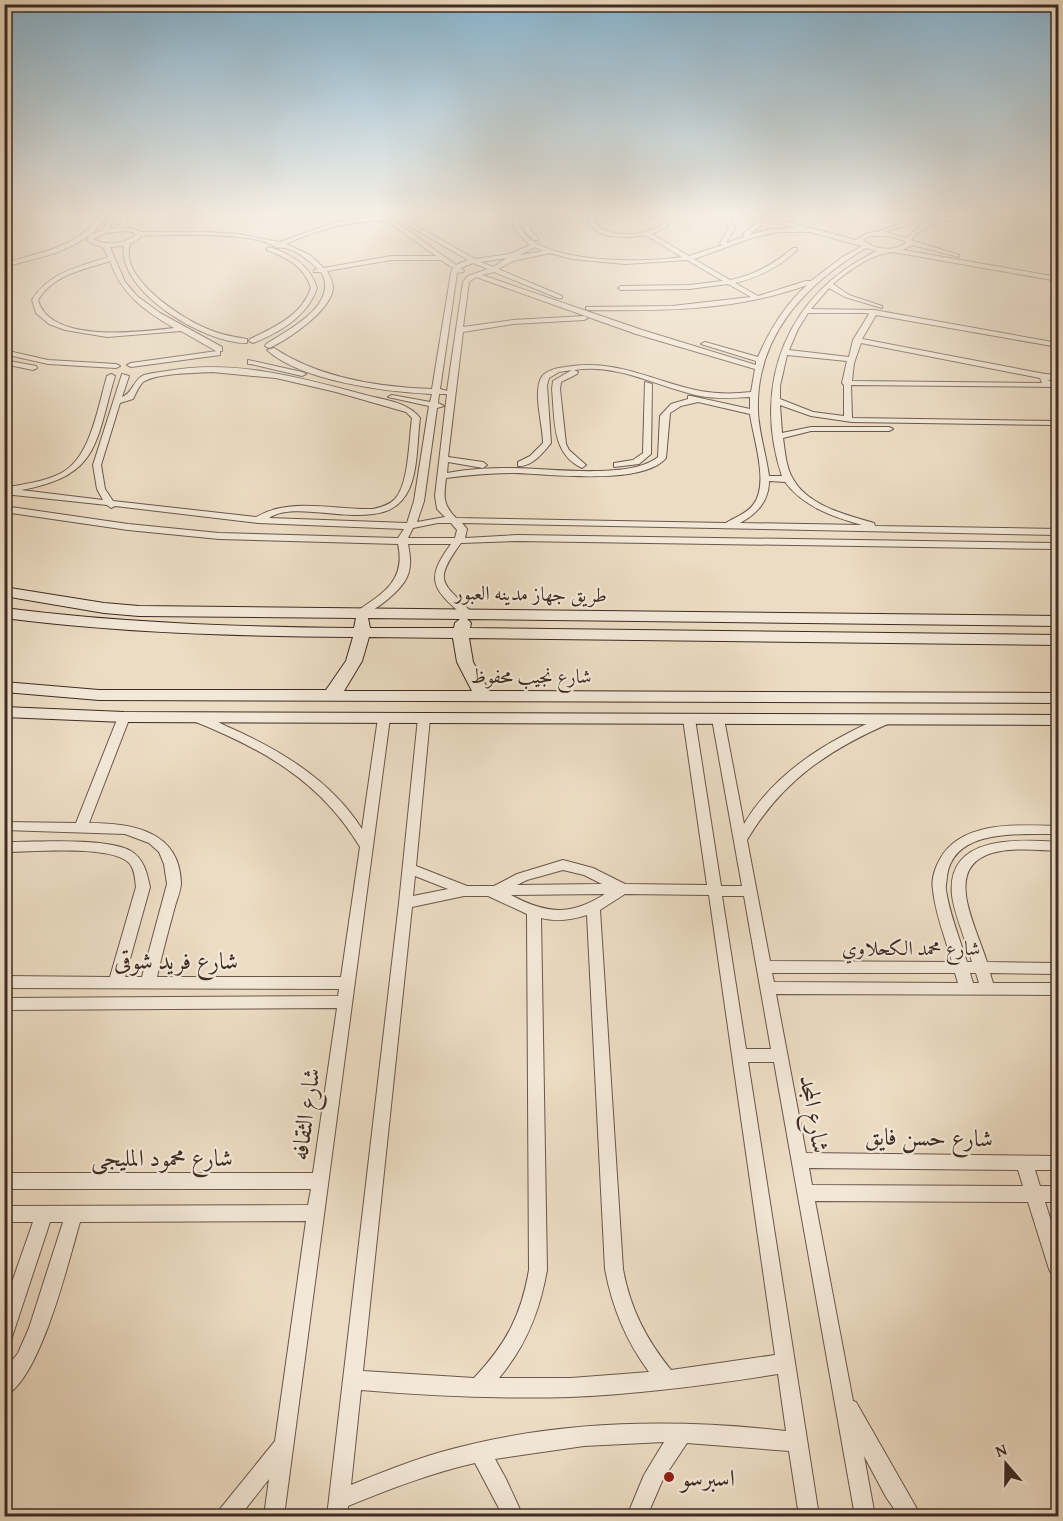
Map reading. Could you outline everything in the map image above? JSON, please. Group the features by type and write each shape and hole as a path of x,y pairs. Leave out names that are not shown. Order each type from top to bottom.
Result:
{"main road":[{"name":"طريق جهاز مدينه العبور","path":"4,591 104,608 139,611 1059,621"},
{"name":"طريق جهاز مدينه العبور","path":"4,613 55,621 125,627 362,633 1059,640"},
{"path":"331,696 351,668 357,655 362,633 361,613"},
{"path":"467,613 461,633 463,657 467,670 484,696"},
{"path":"1014,621 1024,640"},
{"name":"شارع نجيب محفوظ","path":"4,687 99,695 1059,698"},
{"path":"195,717 202,695"},
{"path":"913,698 919,720"},
{"path":"4,712 124,717 1059,720"}],"street":[{"path":"50,284 43,288 36,300 38,312 60,326 85,332 134,334 183,329"},
{"path":"126,284 135,297 219,354 237,363 251,362 267,356 270,348 312,314 326,298 329,284"},
{"path":"142,284 150,294 174,312 206,331 270,348 297,365 383,387 451,392"},
{"path":"4,352 48,362 134,367 219,354 229,344 248,341 286,322 308,304 314,288 312,284"},
{"path":"361,613 386,596 402,577 406,558 402,540 419,501 452,284"},
{"path":"466,284 448,407 440,496 442,509 462,529 462,536 442,560 438,570 438,581 443,592 467,613"},
{"path":"504,284 596,318 760,364"},
{"path":"526,284 588,308 760,364"},
{"path":"621,288 677,288 706,284"},
{"path":"732,284 757,298"},
{"path":"588,308 666,309 704,306 757,298 803,284"},
{"path":"724,526 744,518 757,506 764,493 764,478 754,412 756,382 760,364 779,319 810,284"},
{"path":"892,529 835,513 806,497 788,479 777,437 776,384 783,352 796,323 805,311 829,285 858,301 886,308 1059,339"},
{"path":"135,297 150,294"},
{"path":"805,311 836,309 874,312 1059,345"},
{"path":"848,419 846,383 850,359 874,312"},
{"path":"460,330 513,322 596,318"},
{"path":"858,340 1053,381"},
{"path":"783,352 850,359"},
{"path":"4,362 59,371 125,376"},
{"path":"251,362 341,385 448,407"},
{"path":"1059,365 1053,381 1059,393"},
{"path":"4,490 60,476 81,462 109,375 108,369 116,366"},
{"path":"521,464 534,458 548,443 544,384 548,375 564,369 609,366 699,393 727,396 754,394"},
{"path":"111,505 100,489 98,465 125,376 134,367"},
{"path":"117,402 134,394 138,382 147,377 233,368 252,370 402,407 416,418 406,487 398,503 371,512 284,509 268,513 258,520"},
{"path":"582,465 566,451 562,444 556,389 557,381 567,374 598,370 619,373 697,400 754,412"},
{"path":"846,383 1027,386 1053,381"},
{"path":"756,382 776,384"},
{"path":"445,459 477,465 626,465 636,462 647,454 648,384"},
{"path":"443,476 483,471 619,472 646,469 662,458 664,416 667,410 675,405 697,400"},
{"path":"775,400 811,414 848,419 1059,423"},
{"path":"777,437 802,430 829,428 1059,431"},
{"path":"764,478 788,479"},
{"path":"4,490 111,505 258,520 346,524 409,526 428,521 1059,532"},
{"path":"4,509 128,527 199,534 430,542 545,538 1059,546"},
{"path":"545,538 539,531 547,523"},
{"path":"340,538 346,524"},
{"path":"969,530 980,537 977,545"},
{"path":"81,827 124,717"},
{"path":"195,717 234,732 275,753 311,778 342,810 366,846"},
{"name":"شارع الثقافه","path":"274,1516 384,718"},
{"path":"338,1508 410,869 424,718"},
{"path":"689,719 810,1516"},
{"name":"شارع المجد","path":"718,719 865,1516"},
{"path":"740,841 753,817 789,776 833,744 886,720"},
{"path":"4,826 121,827 140,832 156,841 167,853 173,868 174,884 148,982"},
{"path":"52,847 59,827"},
{"path":"967,989 939,889 939,874 943,860 952,849 966,840 994,832 1059,830"},
{"path":"966,840 979,852"},
{"path":"988,989 959,896 957,883 964,865 979,852 1004,846 1059,846"},
{"path":"4,847 109,847 126,854 139,865 143,887 116,982"},
{"path":"493,892 522,877 562,865 588,871 623,889"},
{"path":"410,869 464,891"},
{"path":"406,903 464,891 623,889 749,891"},
{"path":"493,892 534,912 554,917 574,915 593,909 623,889"},
{"path":"593,909 615,1281 624,1315 635,1338 666,1379"},
{"path":"477,1388 497,1368 522,1329 534,1296 538,1270 534,912"},
{"name":"شارع محمد الكحلاوي","path":"764,967 1059,968"},
{"name":"شارع فريد شوقى","path":"4,982 348,983"},
{"path":"768,988 1059,989"},
{"name":"شارع فريد شوقى","path":"4,1004 345,1002"},
{"path":"740,1055 780,1056"},
{"name":"شارع حسن فايق","path":"799,1160 1058,1164"},
{"path":"1024,1162 1059,1269"},
{"name":"شارع محمود المليجى","path":"4,1181 320,1181"},
{"path":"805,1193 1059,1194"},
{"path":"4,1214 316,1213"},
{"path":"4,1334 44,1214"},
{"path":"4,1387 25,1360 38,1329 74,1214"},
{"path":"352,1380 477,1388 583,1386 726,1373 786,1363"},
{"path":"843,1398 893,1490 911,1516"},
{"path":"338,1508 397,1476 480,1453 568,1436 625,1432 683,1432 740,1435 798,1442"},
{"path":"638,1516 646,1489 663,1458 683,1432"},
{"path":"227,1516 284,1445"},
{"path":"480,1453 513,1516"}],"place":[{"name":"اسبرسو","path":"669,1477"}]}
